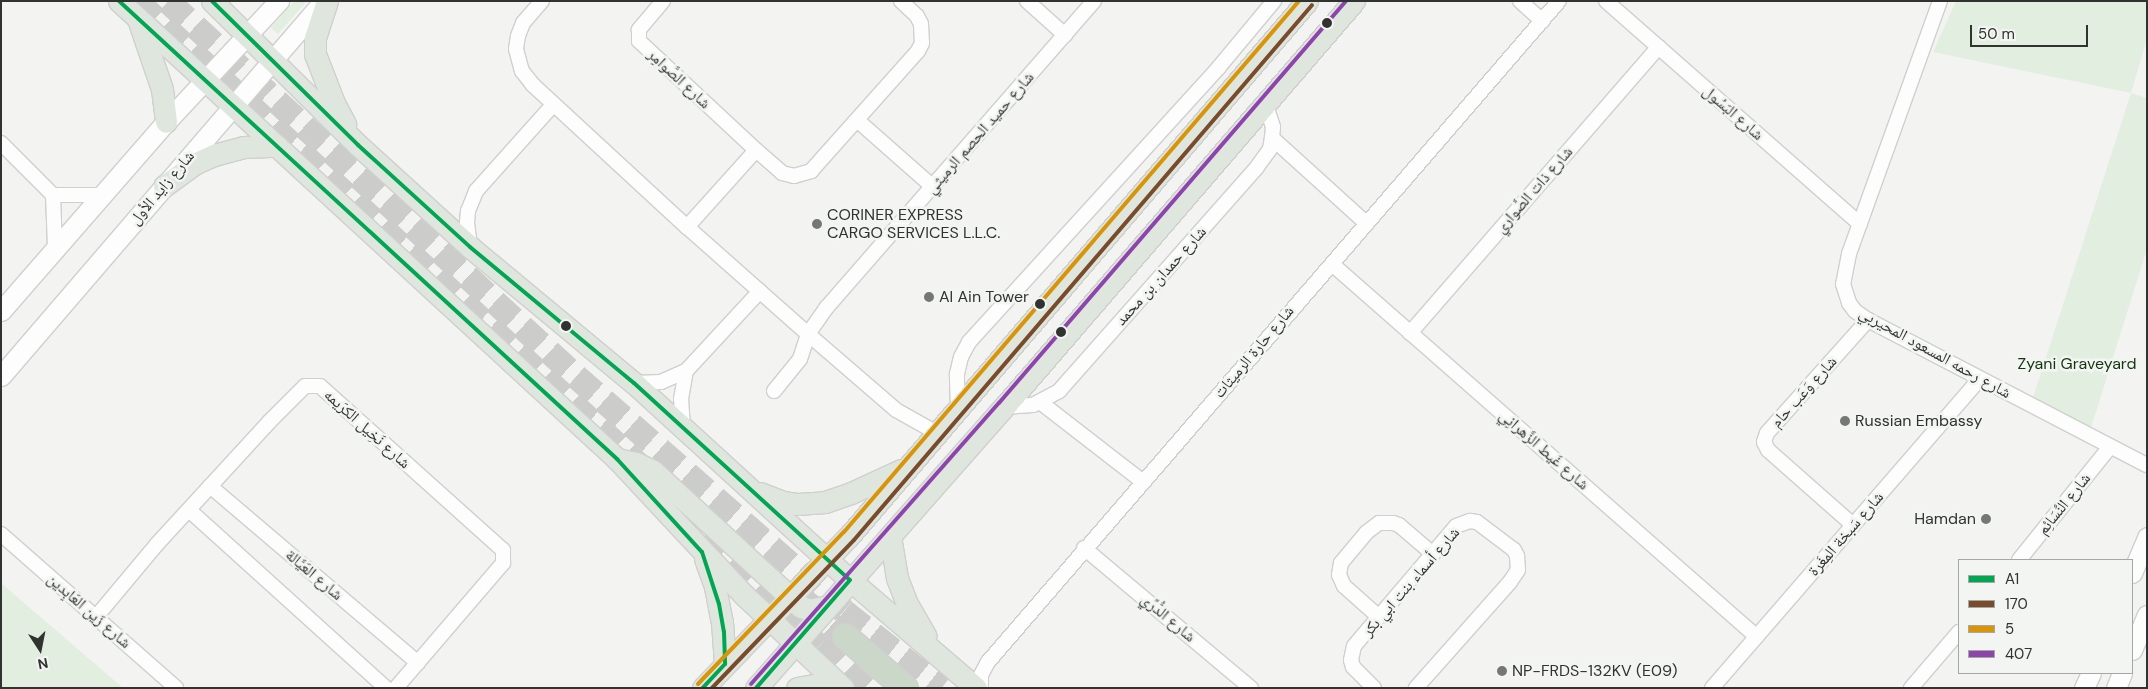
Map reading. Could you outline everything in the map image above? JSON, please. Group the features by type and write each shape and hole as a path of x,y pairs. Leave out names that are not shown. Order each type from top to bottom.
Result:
{"highway":[{"path":"845,636 905,688"}],"main road":[{"path":"119,1 617,459 702,552 768,619 842,688"},
{"path":"212,1 358,145 470,247 634,383 850,580 976,688"},
{"path":"1,312 8,294 55,248 166,122 279,1"},
{"path":"325,1 316,39 315,54 334,103 358,145"},
{"name":"شارع زايد الأول","path":"1,376 272,60 325,1"},
{"path":"703,688 828,559 917,458 937,432 1307,1"},
{"name":"شارع حمدان بن محمد","path":"756,688 1004,407 1354,1"},
{"path":"137,16 162,89 166,122"},
{"path":"164,186 188,168 214,155 243,147 277,146"},
{"path":"744,484 756,492 783,502 815,503 851,493 876,482 900,470 917,458"},
{"path":"617,459 653,471 802,606 810,610 827,606"},
{"path":"890,536 894,565 906,602 932,645 949,663"},
{"path":"2133,571 2147,537"},
{"path":"702,552 719,604 724,632 725,664"},
{"path":"2133,648 2147,615"},
{"path":"2084,688 2091,674"},
{"path":"2116,688 2122,674"},
{"path":"797,688 819,684 842,688"}],"street":[{"path":"542,1 523,23 518,36 516,49 518,63 524,75 553,105 808,334 896,410 937,432"},
{"name":"شارع الصَّوامِر","path":"663,1 639,30 639,41 782,173 800,176 810,171 918,51 922,43 921,24 917,16 901,1"},
{"path":"1027,1 1065,35"},
{"name":"شارع حميد الحصم الرميثي","path":"774,391 800,359 808,334 827,307 933,188 1094,1"},
{"path":"958,408 957,374 961,357 969,342 1218,67 1274,1"},
{"path":"1520,1 1542,21"},
{"name":"شارع حارة الرميثات","path":"981,688 983,668 1084,548 1559,1"},
{"name":"شارع البَسُول","path":"1606,1 1860,224"},
{"name":"شارع رحمه المسعود المحيربي","path":"1940,1 1849,254 1843,284 1849,303 1855,311 1868,320 2147,465"},
{"name":"شارع ذات الصَّواري","path":"1410,332 1659,47"},
{"path":"470,247 467,222 468,211 476,191 553,105"},
{"path":"1266,105 1272,121 1272,138 1366,223"},
{"path":"857,120 933,188"},
{"name":"شارع حمدان بن محمد","path":"1004,407 1019,408 1040,402 1058,391 1257,167 1267,154 1272,138"},
{"path":"1,143 53,195 55,248"},
{"path":"687,227 756,150"},
{"path":"53,195 101,195"},
{"name":"شارع غَيط الزَّهرانِي","path":"1332,264 1757,637"},
{"path":"634,383 661,382 686,371 760,291"},
{"name":"شارع وَعَب حام","path":"1853,525 1768,450 1764,442 1767,433 1868,320"},
{"path":"683,427 681,399 686,371"},
{"name":"شارع سَبخة المِغَرة","path":"1712,688 1980,379"},
{"name":"شارع نَخِيل الكرَيمه","path":"96,616 210,486 305,386 320,386 503,550 503,563 396,688"},
{"path":"1040,402 1142,481"},
{"name":"شارع النَّسَائِم","path":"2020,559 2110,447"},
{"name":"شارع العَيَّالة","path":"210,486 418,663"},
{"path":"189,510 386,688"},
{"name":"شارع أسماء بنت ابي بكر","path":"1374,688 1353,667 1352,653 1354,646 1456,526 1470,521 1477,522 1514,550 1517,556 1518,570 1510,582 1416,688"},
{"path":"1379,616 1344,586 1339,575 1341,563 1367,532 1378,523 1399,525 1433,554"},
{"name":"شارع زَين العَابِدين","path":"1,534 176,688"},
{"name":"شارع الدُّرِّي","path":"1084,548 1251,688"},
{"path":"1911,688 1958,633"}],"green space":[{"path":"294,1 307,1 278,34 271,28"},
{"path":"1956,1 2147,1 2147,39 2131,93 1933,52"},
{"name":"Zyani Graveyard","path":"2131,93 2147,98 2147,249 2089,434 2032,401"},
{"path":"1,583 123,688 1,688"}],"tunnel":[{"path":"137,1 648,473"},
{"path":"168,1 576,376 844,611 941,688"},
{"path":"707,533 819,646 865,688"},
{"path":"804,600 845,636"}],"transit line":[{"name":"A1","path":"119,1 617,459 702,552 719,604 724,632 725,664 703,688"},
{"name":"A1","path":"212,1 358,145 470,247 634,383 850,580 756,688"},
{"name":"5","path":"698,684 844,532 1299,1"},
{"name":"407","path":"751,684 999,403 1346,1"},
{"name":"170","path":"712,688 854,540 1312,5"}],"place":[{"name":"CORINER EXPRESS CARGO SERVICES L.L.C.","path":"817,224"},
{"name":"Al Ain Tower","path":"929,297"},
{"name":"Russian Embassy","path":"1845,421"},
{"name":"Hamdan","path":"1986,519"},
{"name":"NP-FRDS-132KV (E09)","path":"1502,671"}]}
